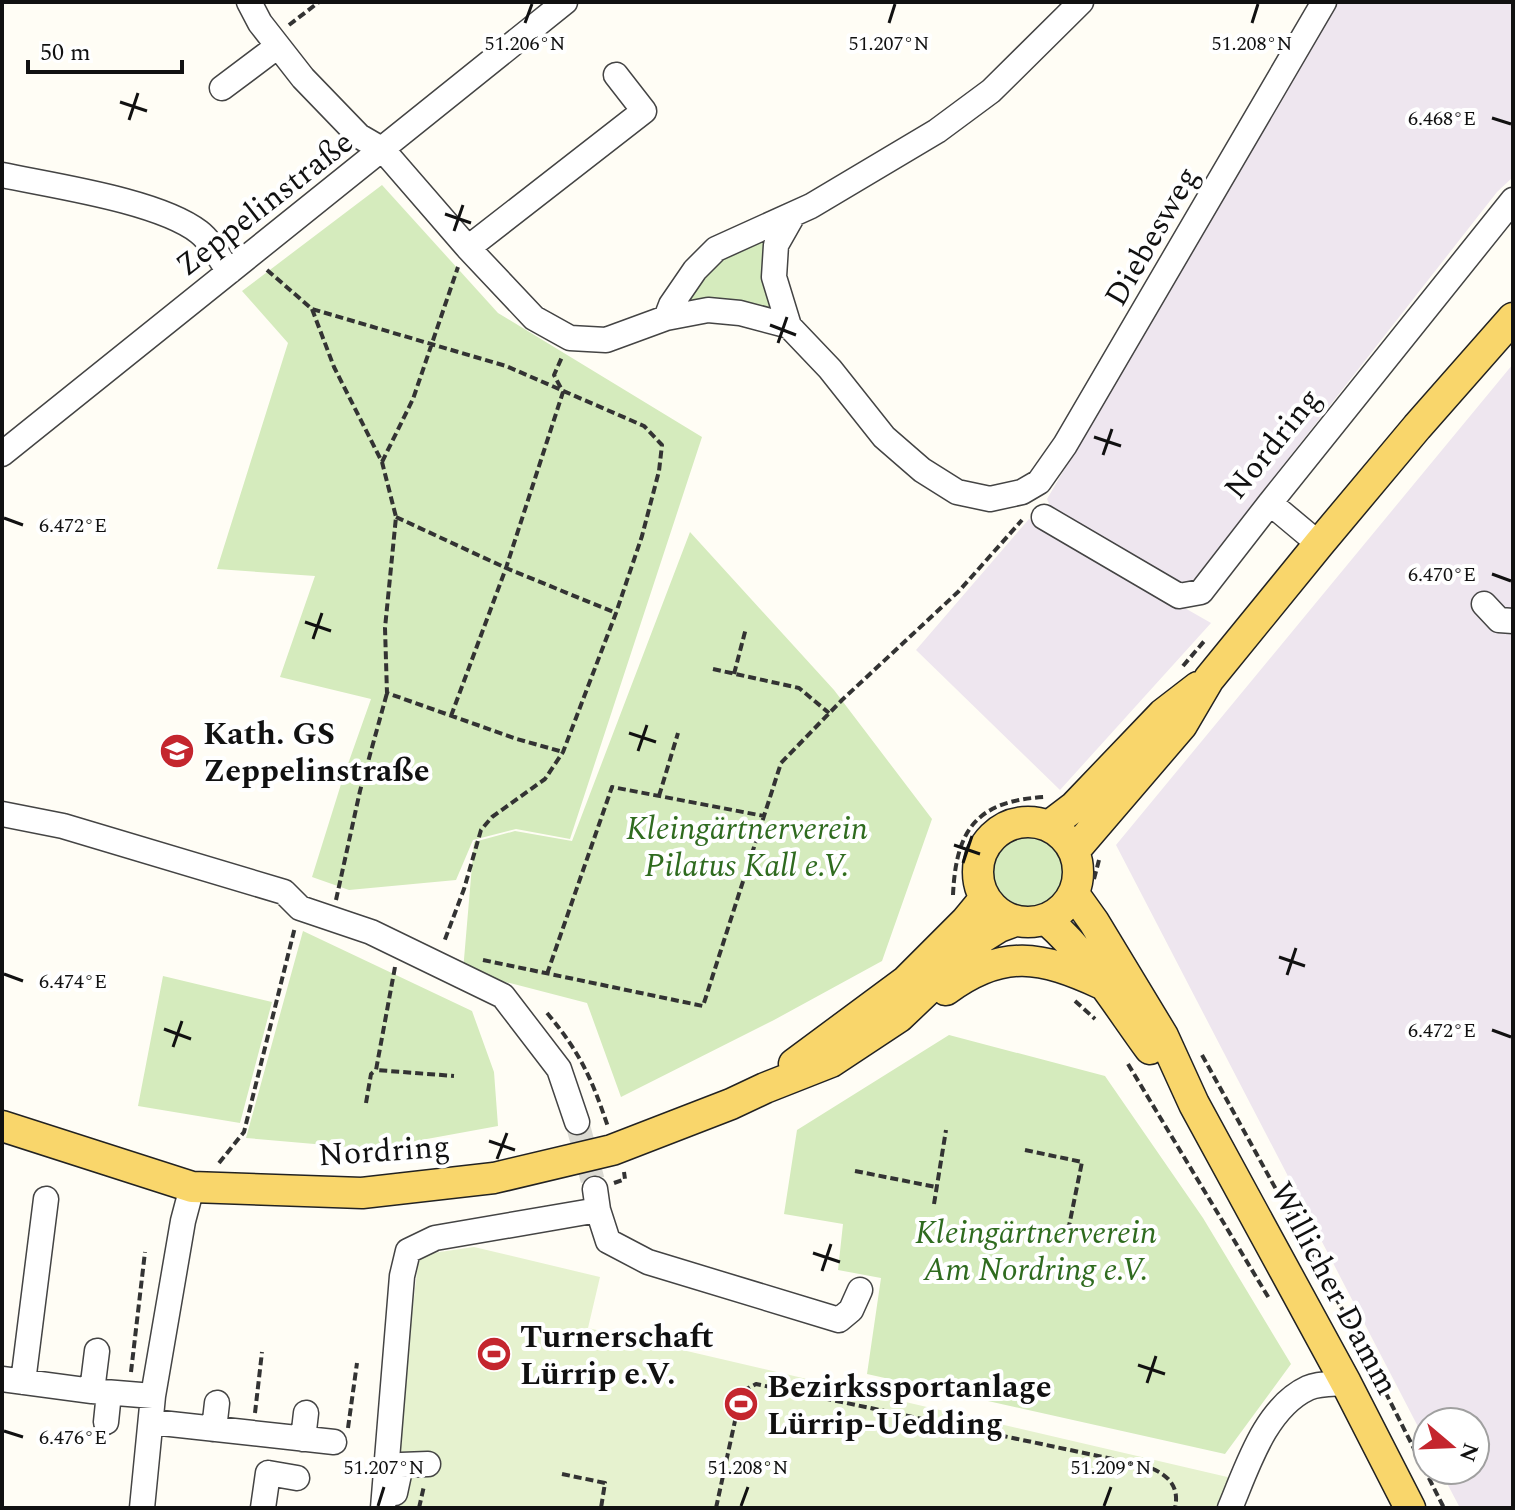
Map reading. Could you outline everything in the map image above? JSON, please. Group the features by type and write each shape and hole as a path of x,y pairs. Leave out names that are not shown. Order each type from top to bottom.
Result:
{"main road":[{"path":"1209,679 1163,714 1074,807 1048,812 1033,822 1017,823 990,839 982,852 978,868 979,884 993,909 1015,921 1031,923 1047,920 1086,892 1079,865 1088,852 1092,828 1182,725 1209,679 1319,544 1513,318"},
{"path":"1048,812 1060,832 1088,852"},
{"name":"Willicher Damm","path":"1086,892 1094,922 1163,1036 1194,1104 1346,1383 1410,1508"},
{"name":"Nordring","path":"765,1088 906,981 985,898"},
{"name":"Willicher Damm","path":"1047,920 1070,940 1106,985 1148,1047 1194,1104"},
{"name":"Nordring","path":"2,1126 192,1187 362,1193 494,1178 612,1150 831,1062 899,1017 983,937 1015,921"},
{"path":"899,1017 976,970 1008,960 1043,961 1106,985"}],"street":[{"path":"249,2 303,78 359,136 383,150 534,318 570,338 606,340 666,318 708,310 740,313 789,326"},
{"name":"Zeppelinstraße","path":"2,454 565,2"},
{"path":"666,318 671,305 695,270 716,249 793,215 937,131 991,91 1081,2"},
{"name":"Diebesweg","path":"1032,506 1039,482 1065,445 1324,2"},
{"path":"222,88 275,42"},
{"path":"468,248 644,111 616,75"},
{"path":"2,175 137,205 178,218 202,234 229,272"},
{"name":"Nordring","path":"1032,506 1179,596 1201,592 1513,200"},
{"path":"793,215 776,245 774,277 789,326 830,369 884,437 922,470 957,492 1032,506"},
{"path":"1270,503 1319,544"},
{"path":"1484,604 1499,620 1513,621"},
{"path":"2,814 63,826 284,892 300,908 399,945 503,996 559,1069 577,1122"},
{"path":"106,1422 121,1394 183,1221 192,1187"},
{"path":"46,1199 12,1380 121,1394"},
{"path":"428,1464 401,1465 391,1506 385,1508 402,1276 408,1251 435,1238 597,1200 608,1241 648,1262 839,1320 851,1310 860,1290"},
{"path":"97,1351 121,1394 152,1422 334,1442"},
{"path":"1230,1508 1250,1455 1284,1404 1309,1387 1346,1383"},
{"path":"214,1429 217,1403"},
{"path":"303,1439 306,1413"},
{"path":"142,1508 152,1422"},
{"path":"263,1508 268,1473 297,1478"}],"path":[{"path":"275,42 319,2"},
{"path":"382,462 413,399 434,345 453,278 468,248"},
{"path":"251,255 312,309 506,366 644,426 662,445 646,523 616,613 563,752 545,779 492,817 481,830 464,889 443,944"},
{"path":"312,309 334,367 382,462 396,517 385,628 387,693 360,791 343,879 330,918"},
{"path":"451,716 506,568 563,392 554,375 570,338"},
{"path":"448,969 481,960 703,1006 781,763 829,713 959,591 1032,506"},
{"path":"396,517 506,568 616,613"},
{"path":"734,674 746,628"},
{"path":"713,669 799,688 829,713"},
{"path":"387,693 563,752"},
{"path":"659,796 678,733"},
{"path":"547,974 612,787 764,816"},
{"path":"953,903 954,865 964,834 989,808 1032,798 1048,812"},
{"path":"1086,892 1093,879 1088,852"},
{"path":"217,1164 244,1132 300,908"},
{"path":"366,1103 371,1074 376,1070 399,945"},
{"path":"1067,996 1100,1024"},
{"path":"1201,1053 1358,1338 1444,1508"},
{"path":"1127,1062 1272,1304"},
{"path":"376,1070 454,1076"},
{"path":"934,1204 946,1130"},
{"path":"1025,1150 1082,1162 1068,1231"},
{"path":"855,1171 936,1187"},
{"path":"121,1394 145,1252"},
{"path":"253,1433 262,1352"},
{"path":"334,1442 347,1436 357,1363"},
{"path":"716,1508 740,1398 743,1391 756,1384 1146,1466 1169,1479 1176,1489 1175,1508"},
{"path":"562,1474 605,1483 601,1508"}],"shaded area":[{"path":"1338,2 1513,2 1513,177 1497,192 1191,583 1175,582 1051,508 1047,499"},
{"path":"1513,364 1513,1508 1460,1508 1448,1486 1491,1486 1491,1406 1411,1406 1411,1413 1116,845"},
{"path":"1029,519 1211,623 1060,790 916,650"}],"green space":[{"path":"382,185 498,313 702,437 570,839 516,829 473,840 456,880 349,890 312,877 371,699 280,677 315,576 217,569 288,343 242,291"},
{"path":"762,239 767,240 774,309 769,314 693,302 689,298 715,263"},
{"name":"Kleingärtnerverein Pilatus Kall e.V.","path":"690,532 834,690 932,819 882,961 774,1020 621,1097 587,1003 463,971 474,842 515,831 572,841"},
{"path":"1028,838 1053,848 1063,873 1053,898 1028,908 1003,898 993,873 1003,848"},
{"path":"303,931 472,1011 494,1072 498,1126 372,1149 246,1138"},
{"path":"163,976 272,1002 240,1123 138,1106"},
{"name":"Kleingärtnerverein Am Nordring e.V.","path":"949,1035 1105,1076 1203,1218 1291,1364 1225,1454 867,1374 881,1278 838,1270 843,1224 784,1214 797,1130"},
{"name":"Bezirkssportanlage Lürrip-Uedding","path":"474,1247 600,1277 588,1328 1236,1479 1225,1508 389,1508 419,1255"}],"tunnel":[{"path":"577,1122 595,1189"}],"place":[{"name":"Kath. GS Zeppelinstraße","path":"177,751"},
{"name":"Turnerschaft Lürrip e.V.","path":"494,1354"},
{"name":"Bezirkssportanlage Lürrip-Uedding","path":"741,1404"}]}
